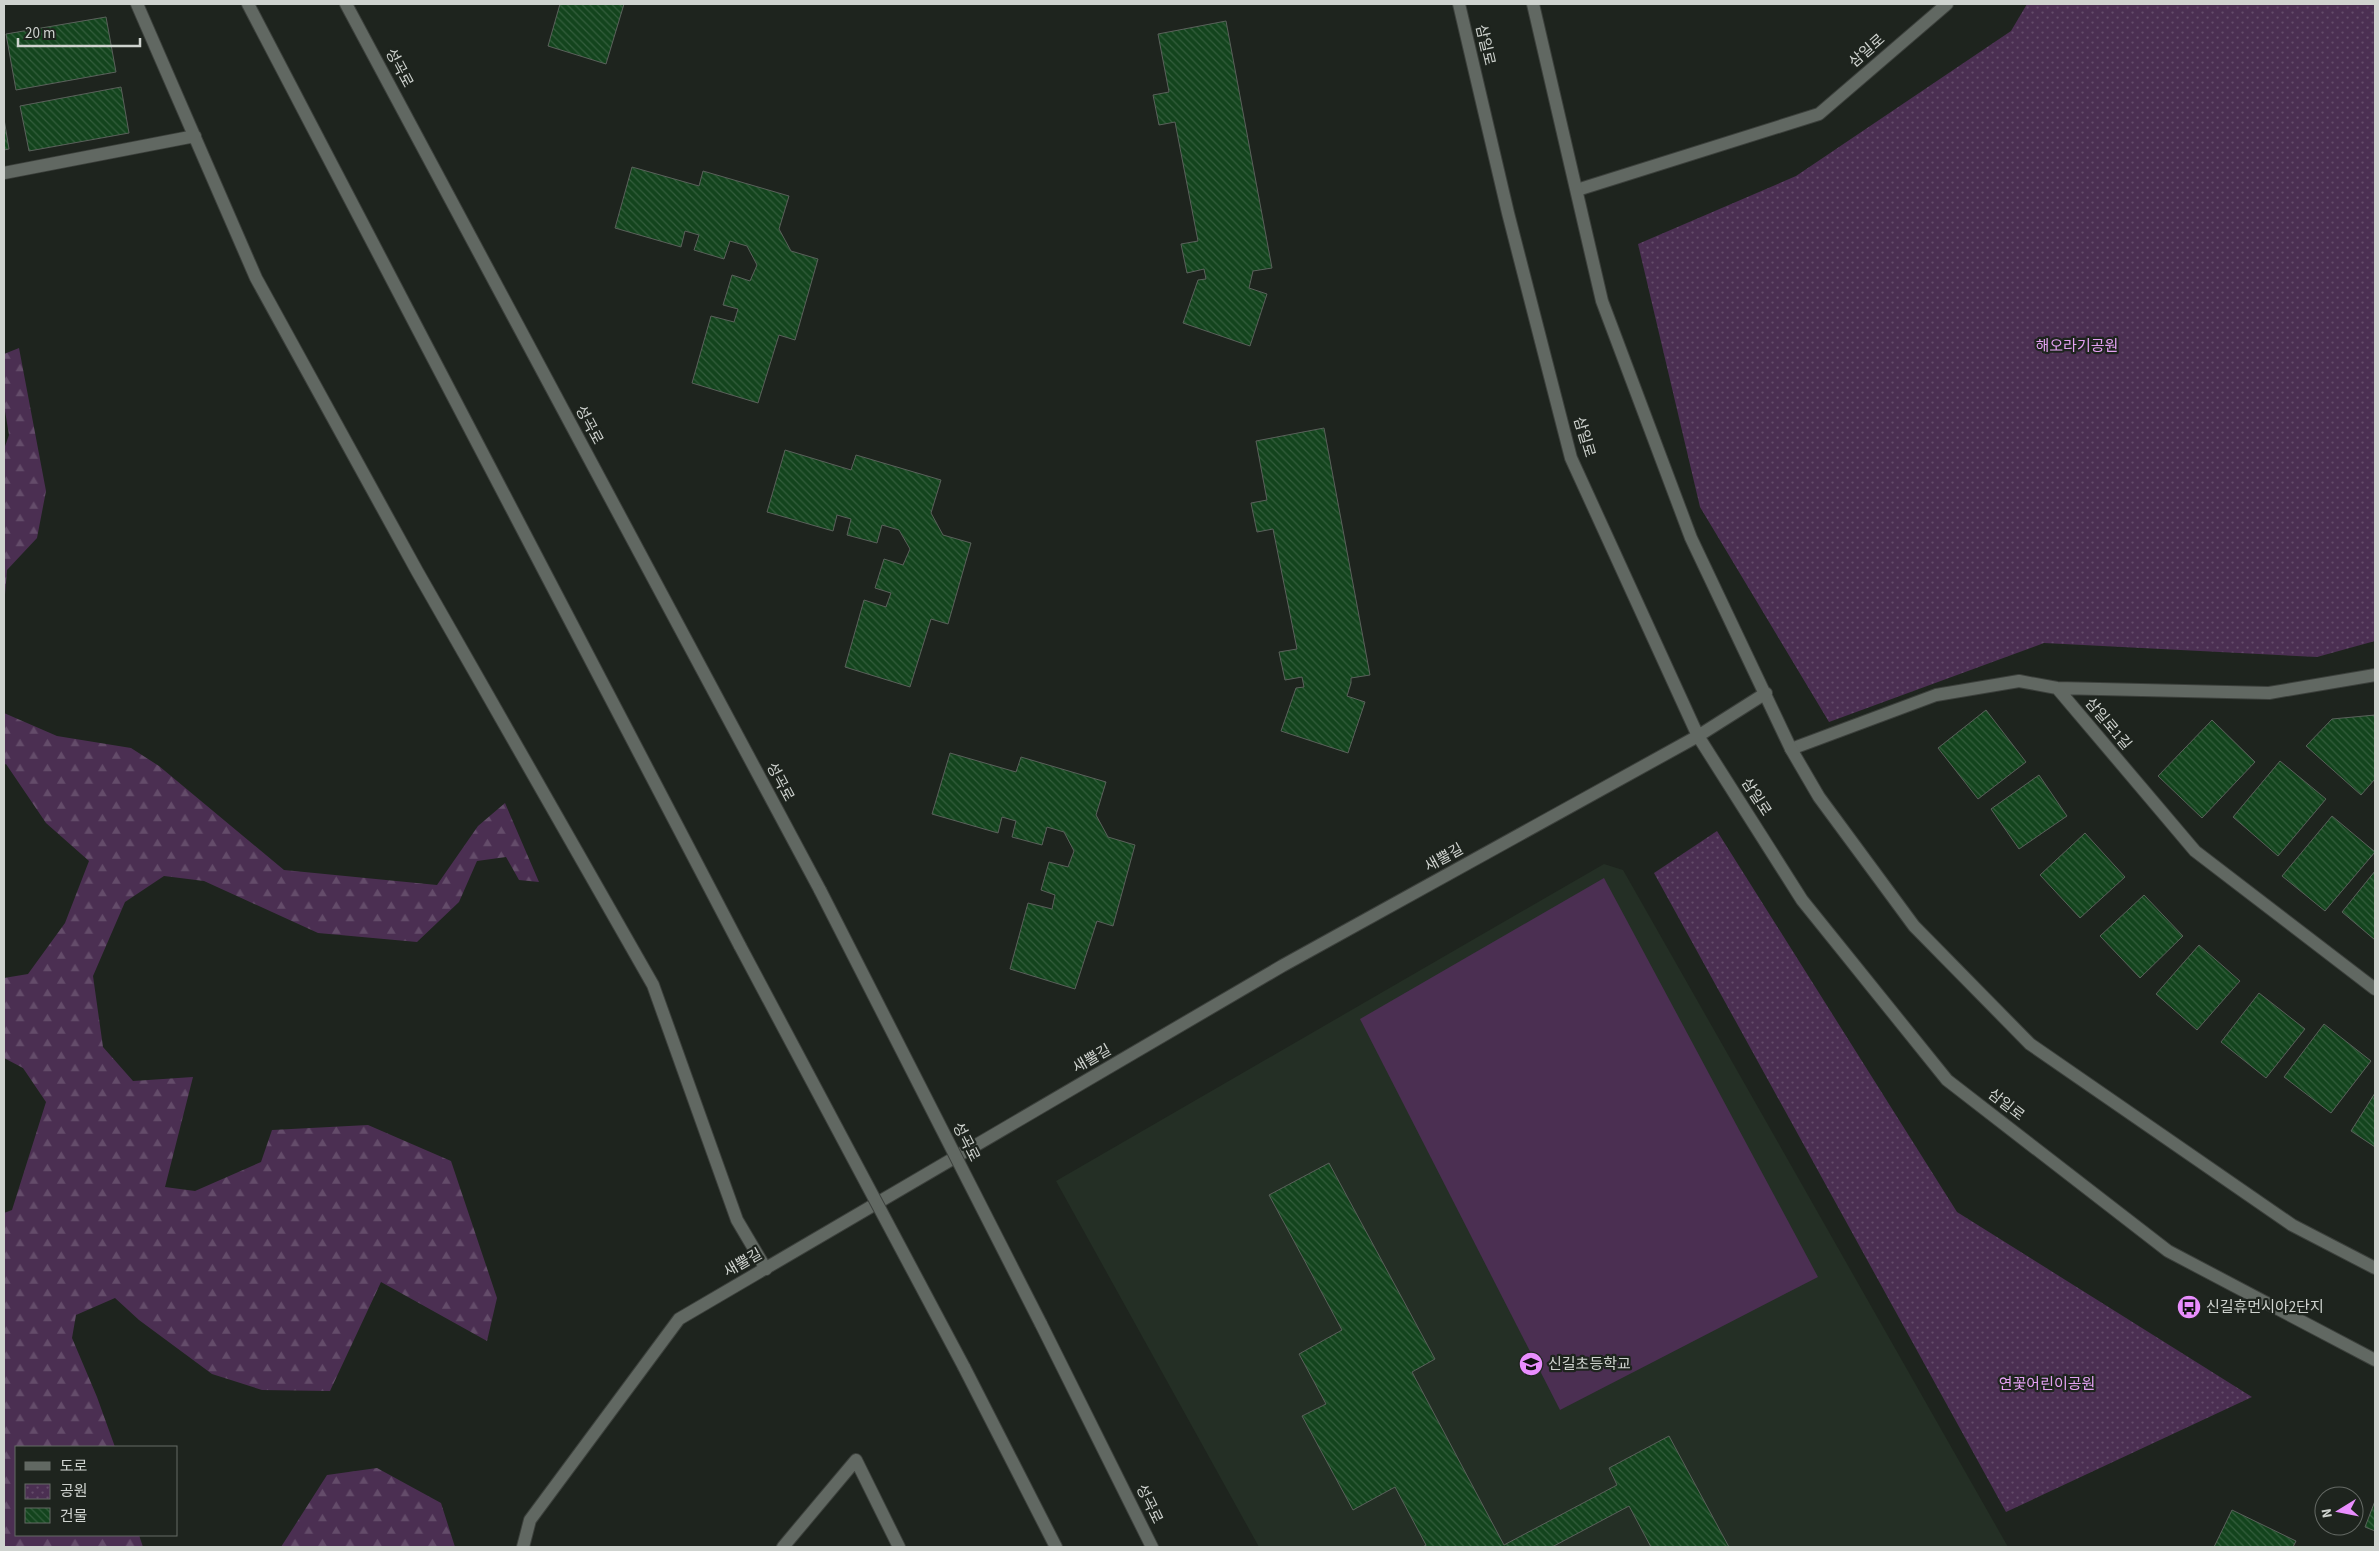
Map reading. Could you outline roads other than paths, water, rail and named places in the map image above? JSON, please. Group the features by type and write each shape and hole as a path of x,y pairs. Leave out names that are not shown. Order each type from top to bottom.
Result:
{"main road":[{"path":"137,4 256,278 417,571 653,985 737,1220 766,1269"},
{"path":"248,4 740,946 964,1367 1056,1547"},
{"name":"성곡로","path":"346,4 820,890 1041,1324 1152,1547"},
{"name":"삼일로","path":"1458,4 1508,213 1571,458 1698,736 1802,900 1947,1080 2168,1250 2375,1360"},
{"path":"1533,4 1602,301 1691,538 1791,749 1819,797 1914,926 2030,1044 2292,1225 2375,1268"},
{"name":"삼일로","path":"1577,190 1819,114 1947,4"},
{"path":"4,173 195,136"},
{"name":"삼일로1길","path":"2057,688 2269,692 2375,675"},
{"path":"1791,749 1936,695 2019,681 2057,688"},
{"name":"삼일로1길","path":"2057,688 2195,851 2375,989"},
{"name":"새뿔길","path":"523,1547 530,1520 679,1319 1282,966 1698,736 1766,693"},
{"path":"783,1547 856,1460 898,1547"}],"place":[{"name":"신길휴먼시아2단지","path":"2189,1307"},
{"name":"신길초등학교","path":"1531,1364"}],"park label":[{"name":"해오라기공원","path":"2077,346"},
{"name":"연꽃어린이공원","path":"2047,1384"}]}
